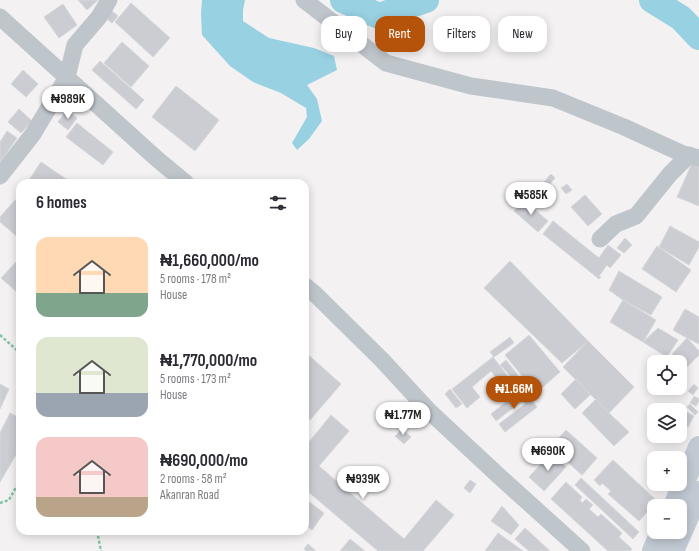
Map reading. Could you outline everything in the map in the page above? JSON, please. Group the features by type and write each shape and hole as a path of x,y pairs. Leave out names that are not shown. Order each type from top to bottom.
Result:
{"main road":[{"path":"673,551 691,502 699,448"},
{"path":"653,551 659,539"}],"street":[{"path":"0,176 33,134 67,77 75,45 99,17 110,0"},
{"path":"304,0 386,63 471,86 552,98 624,127 683,154 694,156"},
{"path":"0,17 157,159 181,179"},
{"path":"600,238 616,224 636,216 670,174 694,156"},
{"path":"309,289 382,360 429,411 582,551"}],"path":[{"path":"0,335 16,349"},
{"path":"0,503 9,500 16,487"},
{"path":"98,535 101,551"}],"water":[{"path":"202,0 245,0 243,21 269,38 314,48 334,56 337,70 307,85 317,99 322,121 309,139 297,150 292,143 307,117 306,108 281,93 253,82 230,66 202,35"}],"building":[{"path":"78,0 98,0 87,10"},
{"path":"131,3 170,38 153,57 115,22"},
{"path":"63,4 77,25 59,38 44,17"},
{"path":"111,10 118,16 112,23 106,18"},
{"path":"122,42 149,66 131,87 104,63"},
{"path":"100,61 144,100 136,109 92,70"},
{"path":"23,70 38,84 26,97 11,84"},
{"path":"176,86 219,120 195,151 152,117"},
{"path":"19,109 32,121 21,133 8,122"},
{"path":"67,110 77,118 68,130 58,122"},
{"path":"77,123 113,152 103,165 66,137"},
{"path":"7,131 17,138 1,161 0,142"},
{"path":"41,162 66,179 30,179"},
{"path":"692,163 699,167 699,206 677,197"},
{"path":"551,174 555,178 548,186 544,182"},
{"path":"567,184 572,190 566,194 561,188"},
{"path":"585,195 602,214 588,226 571,207"},
{"path":"15,200 16,201 16,236 0,222 0,217"},
{"path":"524,200 548,221 538,232 514,211"},
{"path":"553,221 599,258 608,245 621,255 610,268 607,265 599,276 601,277 599,279 543,234"},
{"path":"670,226 699,242 699,247 689,265 659,247"},
{"path":"625,238 632,245 624,253 617,248"},
{"path":"657,246 691,270 676,292 642,269"},
{"path":"510,261 588,341 562,363 484,288"},
{"path":"16,262 16,291 1,278"},
{"path":"619,271 662,297 651,315 623,300 609,290"},
{"path":"623,300 656,320 643,342 610,322"},
{"path":"685,309 699,317 699,344 673,330"},
{"path":"658,328 678,340 668,355 664,355 643,342"},
{"path":"529,335 560,372 536,393 505,355"},
{"path":"510,337 514,343 494,357 490,352"},
{"path":"687,338 699,351 699,355 687,367 687,355 672,354"},
{"path":"588,341 634,387 609,413 563,367"},
{"path":"309,356 341,384 310,420 309,419"},
{"path":"493,357 509,378 501,384 491,371 472,387 480,397 467,408 452,389"},
{"path":"506,360 518,375 513,379 500,365"},
{"path":"576,379 590,395 575,409 561,394"},
{"path":"0,384 9,389 0,409"},
{"path":"694,384 698,388 693,395 688,391"},
{"path":"450,389 462,404 456,408 445,394"},
{"path":"522,389 537,407 505,432 499,424 525,404 522,401 496,421 491,414"},
{"path":"694,396 699,399 696,406 690,403"},
{"path":"596,399 629,432 614,446 582,413"},
{"path":"690,404 698,412 695,415 687,407"},
{"path":"687,412 694,416 687,426"},
{"path":"10,413 16,416 16,455 0,482 0,433"},
{"path":"331,415 349,431 319,466 404,539 436,500 454,515 423,551 378,551 309,492 309,442"},
{"path":"402,429 411,437 404,444 395,436"},
{"path":"566,430 597,458 582,475 551,447"},
{"path":"551,453 566,467 544,491 529,477"},
{"path":"613,460 655,499 647,499 647,512 639,521 608,494 611,491 602,483 600,486 594,480"},
{"path":"581,478 639,532 633,539 575,485"},
{"path":"470,480 476,484 470,493 464,488"},
{"path":"566,482 582,497 580,500 582,503 586,499 593,505 589,509 598,517 601,514 622,533 619,537 632,549 630,551 608,551 551,499"},
{"path":"309,502 324,513 312,530 309,528"},
{"path":"502,506 519,525 511,535 491,521"},
{"path":"525,528 550,551 529,551 515,539"},
{"path":"498,533 523,551 485,551"},
{"path":"350,539 365,551 340,551"},
{"path":"308,544 316,551 306,551 304,549"}],"waterway":[{"path":"343,0 379,16 426,0"},
{"path":"652,0 681,18 699,37"}]}
